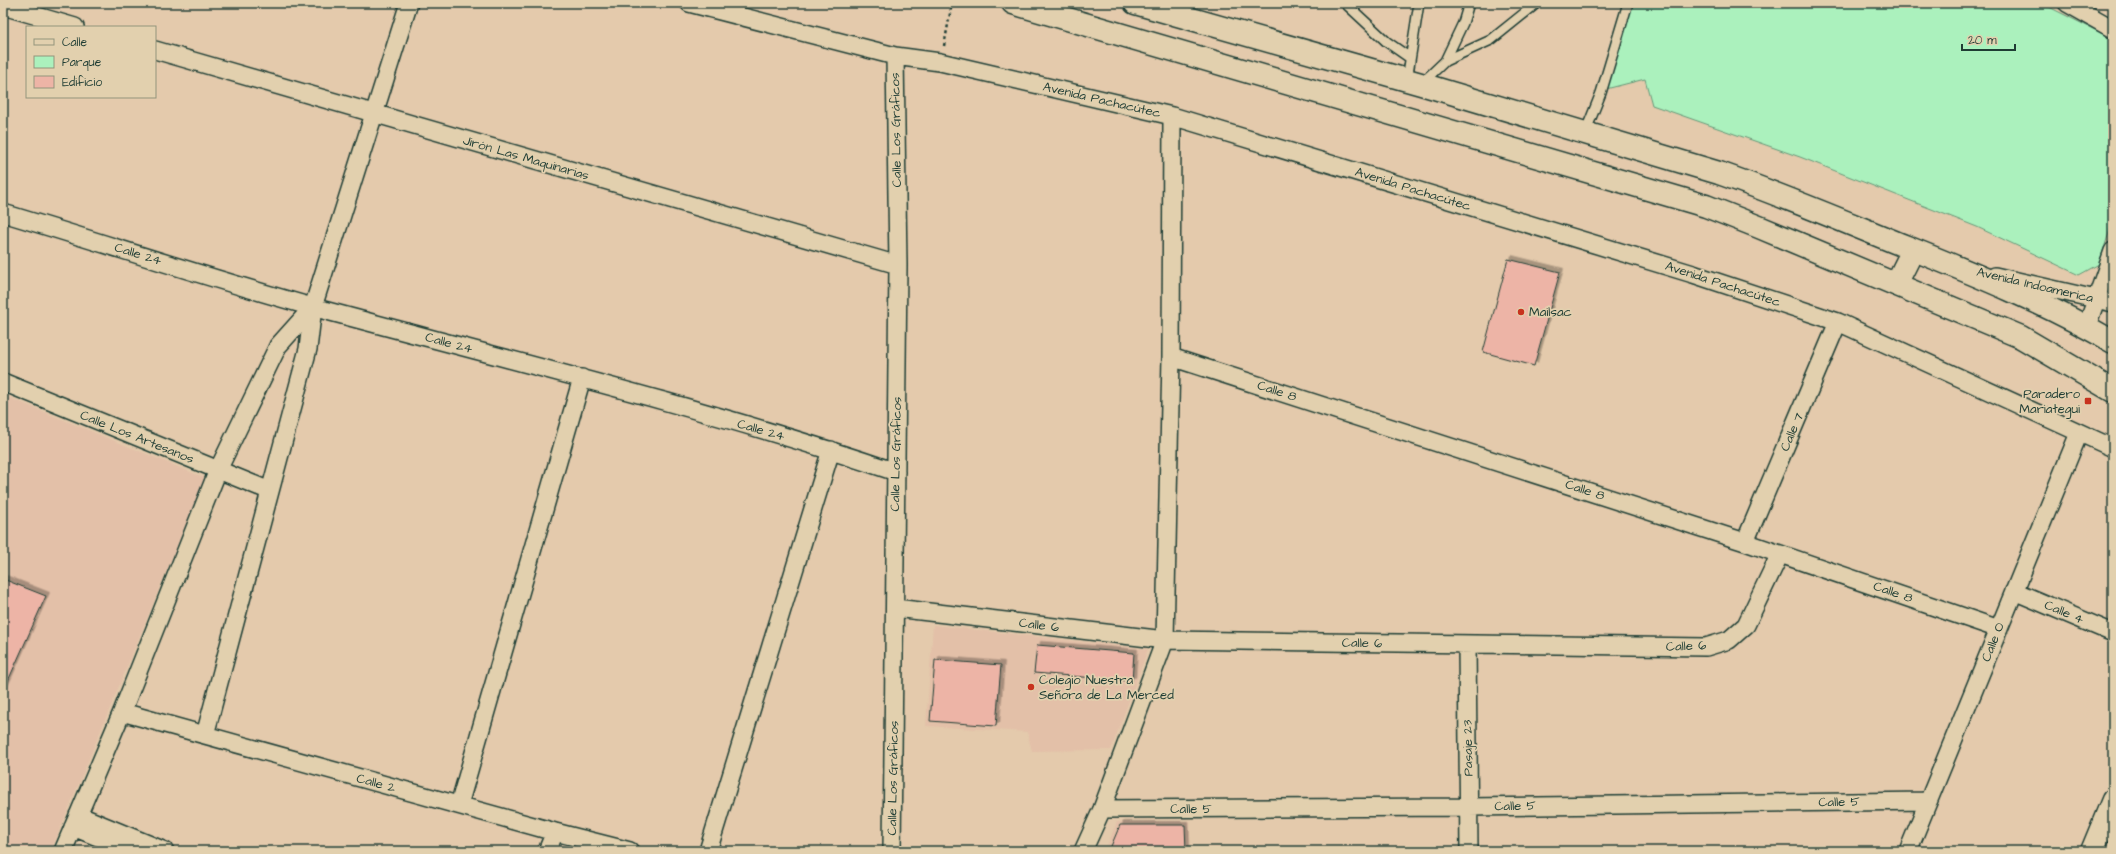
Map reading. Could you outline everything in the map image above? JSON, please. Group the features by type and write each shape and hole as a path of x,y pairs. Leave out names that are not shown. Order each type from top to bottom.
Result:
{"main road":[{"path":"1013,3 1706,206 1760,227 2021,337 2113,391"},
{"path":"1135,3 1414,82 1585,133 1767,190 1958,268 2087,326 2113,342"},
{"path":"1896,284 1913,250"},
{"path":"2092,851 2113,800"}],"street":[{"path":"205,735 308,349 313,307 409,3"},
{"name":"Avenida Pachacútec","path":"689,3 895,56 940,62 1172,116 1693,274 1838,322 2113,448"},
{"path":"2067,3 2113,29"},
{"path":"3,6 72,26"},
{"name":"Jirón Las Maquinarias","path":"156,50 898,265"},
{"name":"Calle Los Gráficos","path":"892,851 898,265 895,56"},
{"path":"1084,851 1102,809 1165,640 1170,357 1172,116"},
{"name":"Calle 24","path":"3,213 313,307 582,378 831,450 896,472"},
{"path":"2087,326 2113,252"},
{"name":"Avenida Indoamerica","path":"1958,268 2113,303"},
{"path":"63,851 122,712 218,470 278,346 313,307"},
{"name":"Calle 7","path":"1745,542 1838,322"},
{"name":"Calle 8","path":"1170,357 1745,542 1998,629"},
{"path":"459,806 582,378"},
{"name":"Calle Los Artesanos","path":"3,382 270,492"},
{"name":"Calle O","path":"1908,851 2079,432"},
{"path":"708,851 831,450"},
{"name":"Calle 6","path":"895,608 1165,640 1706,647 1729,640 1746,625 1780,554"},
{"name":"Calle 4","path":"2014,591 2113,634"},
{"name":"Pasaje 23","path":"1467,645 1469,851"},
{"name":"Calle 2","path":"122,712 459,806 630,851"},
{"name":"Calle 5","path":"1102,809 1468,807 1928,801"},
{"path":"75,821 132,851"},
{"path":"75,821 165,851"},
{"path":"547,851 555,832"}],"lane":[{"path":"1345,3 1387,42 1410,58"},
{"path":"1419,3 1410,58 1414,82 1445,61 1491,40 1537,3"},
{"path":"1445,61 1463,22 1469,3"},
{"path":"1585,133 1601,92 1628,3"}],"path":[{"path":"940,62 952,3"}],"shaded area":[{"path":"3,395 205,478 51,851 3,851"},
{"name":"Colegio Nuestra Señora de La Merced","path":"933,625 1148,649 1111,750 1032,751 1027,732 926,726"},
{"path":"1190,821 1190,851 1105,851 1117,822"}],"green space":[{"path":"1628,3 2041,3 2113,39 2113,220 2099,264 2079,275 1977,227 1800,157 1652,105 1645,79 1606,89"}],"building":[{"name":"Mailsac","path":"1508,259 1560,272 1534,366 1483,352"},
{"path":"3,579 46,596 3,692"},
{"path":"1037,645 1134,653 1132,681 1034,673"},
{"path":"935,660 1001,665 996,726 930,721"},
{"path":"1120,825 1185,825 1186,851 1109,851"}],"place":[{"name":"Mailsac","path":"1521,312"},
{"name":"Paradero Mariategui","path":"2088,401"},
{"name":"Colegio Nuestra Señora de La Merced","path":"1031,687"}]}
